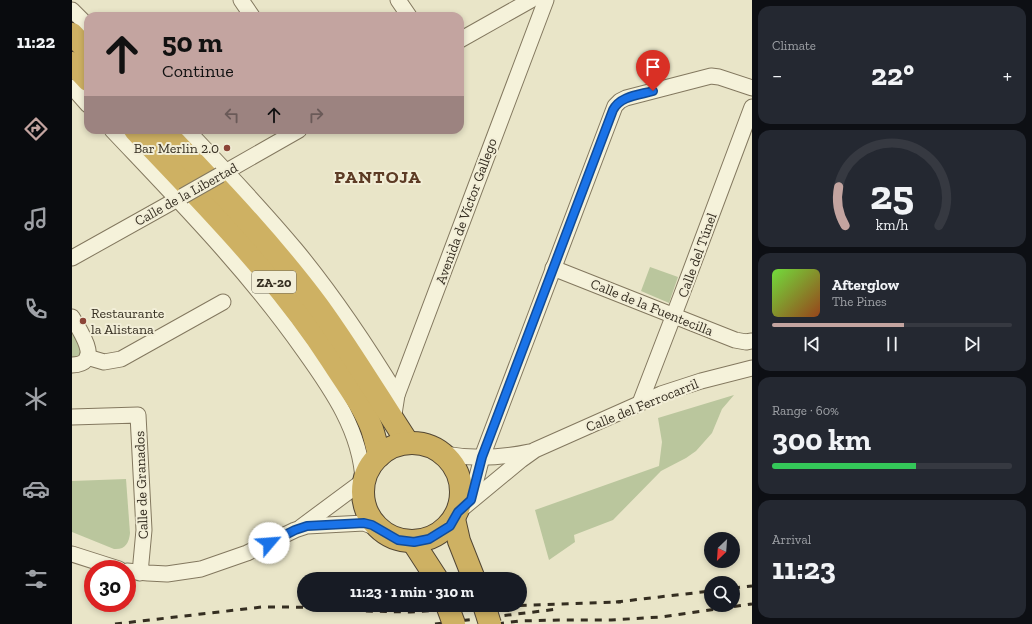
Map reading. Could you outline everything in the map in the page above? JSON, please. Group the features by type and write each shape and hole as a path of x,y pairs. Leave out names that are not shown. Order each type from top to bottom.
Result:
{"highway":[{"path":"72,34 84,47"},
{"path":"72,63 84,76"},
{"name":"ZA-20","path":"139,134 228,229 268,275 304,321 328,354 359,404 372,429 379,456"},
{"name":"ZA-20","path":"167,134 240,212 297,279 344,343 408,443"},
{"path":"461,510 450,526 429,539 414,542 398,540 385,533 374,523 366,509 363,495 363,481 370,467 379,456 393,447 408,443 422,444 435,448 444,454 456,468 461,482 462,497 459,541 471,572"},
{"path":"414,542 433,572"},
{"path":"450,612 454,624"},
{"path":"486,612 490,624"}],"street":[{"path":"242,0 250,12"},
{"path":"398,0 406,12"},
{"path":"464,38 531,0"},
{"name":"Avenida de Víctor Gallego","path":"395,423 394,414 396,395 546,0"},
{"path":"72,10 84,22"},
{"path":"461,510 613,110 617,103 626,98 711,76 719,77 752,88"},
{"path":"72,88 84,101"},
{"name":"Calle del Túnel","path":"640,403 752,107"},
{"path":"116,134 180,197 258,290 318,370 350,426 359,452 363,481 301,527 258,548 224,562 201,569 168,574 136,572"},
{"path":"190,134 224,173 283,235 321,282 364,343 396,395"},
{"name":"Calle de la Libertad","path":"72,258 292,134"},
{"name":"Calle de la Fuentecilla","path":"553,268 734,340 746,342 752,341"},
{"path":"87,357 104,362 120,359 223,302"},
{"path":"72,317 88,347 87,357 80,364 72,365"},
{"name":"Calle del Ferrocarril","path":"461,510 535,450 640,403 686,385 752,368"},
{"name":"Calle de Granados","path":"72,417 138,415 144,530 136,561"},
{"name":"Calle del Ferrocarril","path":"444,454 462,457 508,456 535,450"},
{"path":"301,527 318,524 359,522 372,525 381,530"},
{"path":"72,554 91,560"}],"green space":[{"path":"650,267 678,277 669,303 641,291"},
{"path":"72,326 83,349 80,355 75,358 72,357"},
{"path":"734,395 722,409 712,433 696,451 661,471 613,520 574,535 575,542 549,560 535,510 659,466 662,442 658,418"},
{"path":"126,479 130,533 129,540 124,547 114,549 72,532 72,481"}],"railway":[{"path":"740,587 752,586"},
{"path":"616,602 704,592"},
{"path":"115,624 262,607 329,608 364,611 410,612 505,606 621,602"},
{"path":"497,624 519,621 611,620 661,617 752,604"},
{"path":"435,624 558,609"}],"place":[{"name":"Bar Merlin 2.0","path":"227,148"},
{"name":"Restaurante la Alistana","path":"83,321"}],"district":[{"name":"PANTOJA","path":"378,177"}],"route":[{"path":"269,543 301,527 313,525 359,522 372,525 398,540 414,542 429,539 450,526 458,512 471,500 482,457 613,110 617,103 626,98 653,91"}]}
